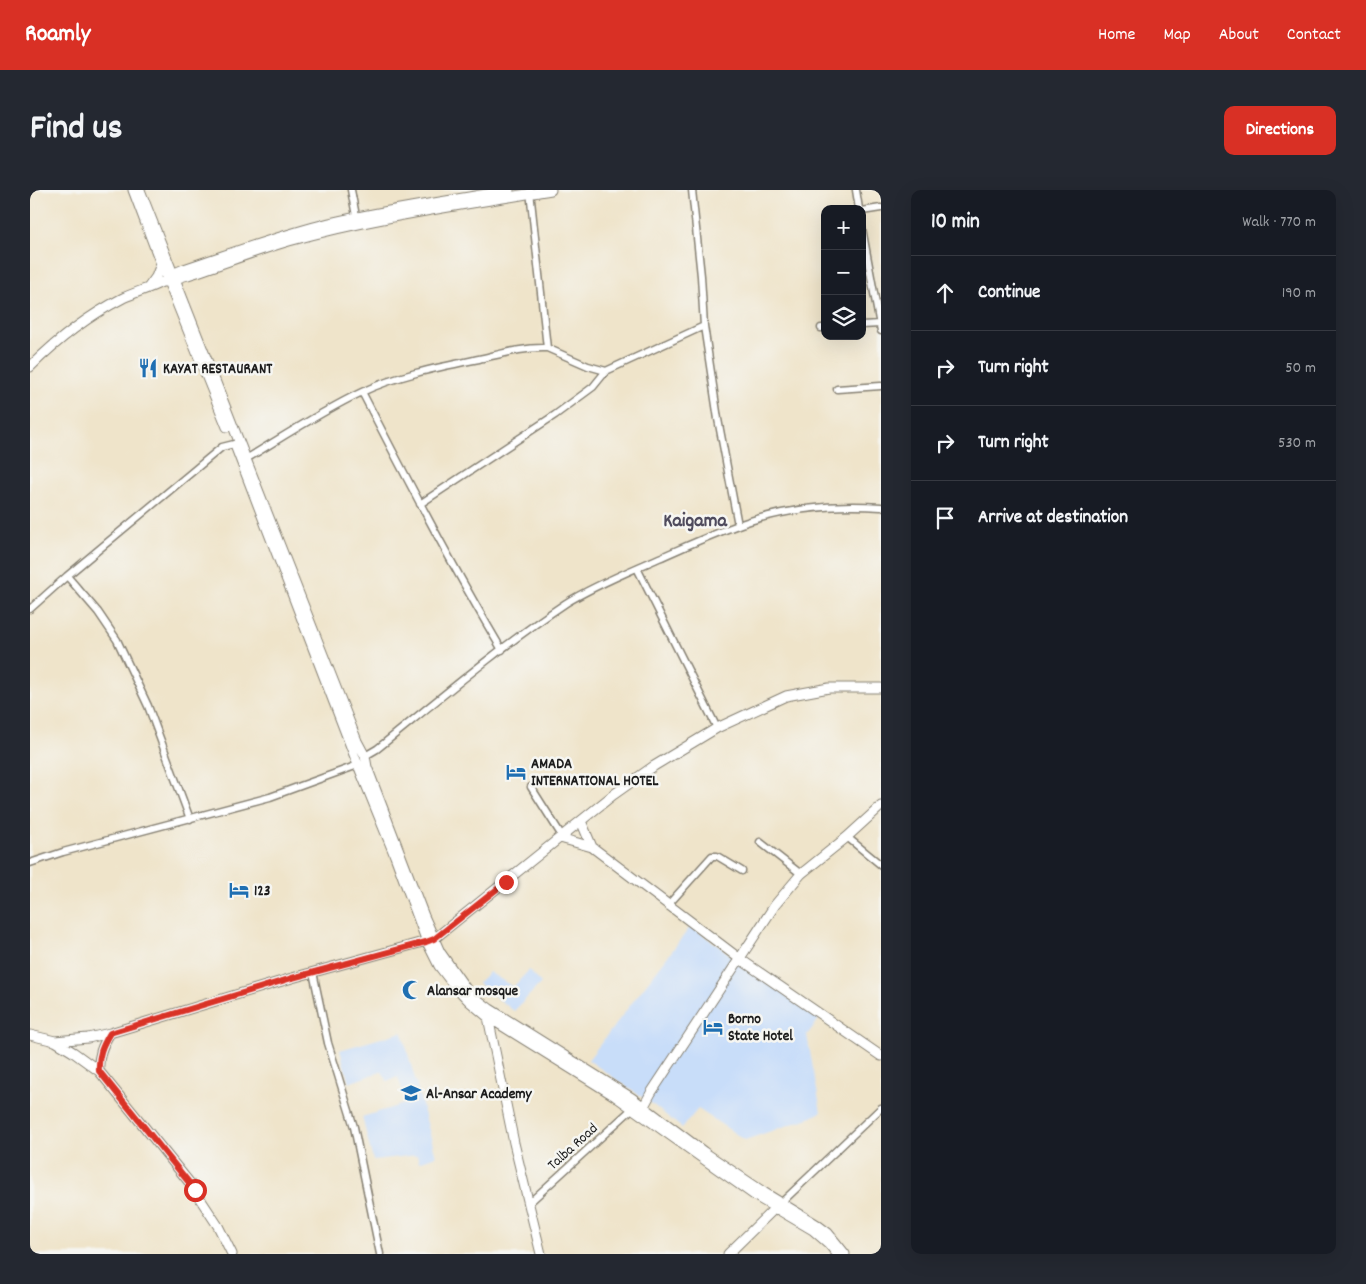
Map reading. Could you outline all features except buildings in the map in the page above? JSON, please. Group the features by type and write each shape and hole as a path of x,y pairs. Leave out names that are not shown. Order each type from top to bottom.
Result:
{"street":[{"path":"133,190 161,264 246,459 354,733 365,756 367,767 440,966 452,983 488,1017 633,1108 718,1170 778,1206 816,1224 828,1233 846,1254"},
{"path":"140,190 169,279 358,765 430,940 469,993 508,1021 644,1106 704,1152 813,1230 837,1254"},
{"path":"351,190 357,221"},
{"path":"30,368 59,340 84,321 125,297 169,279 357,221 509,190"},
{"path":"357,221 551,190"},
{"path":"692,190 704,326 718,419 738,526"},
{"path":"856,190 858,205"},
{"path":"530,192 547,348"},
{"path":"866,210 881,208"},
{"path":"866,250 880,328 866,326"},
{"path":"148,289 156,277 161,264"},
{"path":"420,504 555,415 593,387 606,371 704,326"},
{"path":"246,459 298,427 362,392 390,381 442,366 522,350 547,348 588,366 606,371"},
{"path":"837,388 881,386"},
{"path":"362,392 420,504 502,650"},
{"path":"30,609 222,447 234,444"},
{"path":"365,756 377,749 502,650 586,591 738,526 767,516 837,506 881,507"},
{"path":"637,568 717,728"},
{"path":"67,576 98,612 117,640 148,706 190,819"},
{"path":"55,1041 88,1038 110,1033 312,972 430,940 654,766 717,728 786,696 829,688 881,688"},
{"path":"32,860 270,797 358,765"},
{"path":"531,787 561,837 592,847 740,959 881,1054"},
{"path":"644,1106 681,1046 775,905 801,874 848,837 881,806"},
{"path":"581,821 592,847"},
{"path":"848,837 881,865"},
{"path":"760,842 801,874"},
{"path":"668,904 712,856 717,856 742,871"},
{"path":"312,972 328,1043 354,1127 380,1254"},
{"path":"488,1017 514,1143 541,1254"},
{"path":"99,1071 102,1045 110,1033"},
{"path":"30,1035 55,1041 99,1071 189,1182 218,1226 232,1254"},
{"name":"Talba Road","path":"529,1203 633,1108"},
{"path":"728,1254 881,1108"}],"shaded area":[{"name":"Borno State Hotel","path":"691,926 819,1019 807,1035 821,1112 812,1117 745,1140 698,1109 682,1128 652,1104 588,1060"},
{"path":"529,970 541,983 514,1011 478,983 489,972 513,987"},
{"name":"Al-Ansar Academy","path":"402,1032 436,1156 419,1162 417,1155 373,1160 362,1117 407,1103 398,1077 387,1081 382,1071 349,1083 340,1050"}],"place":[{"name":"KAYAT RESTAURANT","path":"148,368"},
{"name":"AMADA INTERNATIONAL HOTEL","path":"516,772"},
{"name":"123","path":"239,890"},
{"name":"Alansar mosque","path":"412,990"},
{"name":"Borno State Hotel","path":"713,1027"},
{"name":"Al-Ansar Academy","path":"411,1093"}],"district":[{"name":"Kaigama","path":"695,519"}],"route":[{"path":"195,1190 99,1071 102,1045 110,1033 292,978 434,939 506,882"}]}
